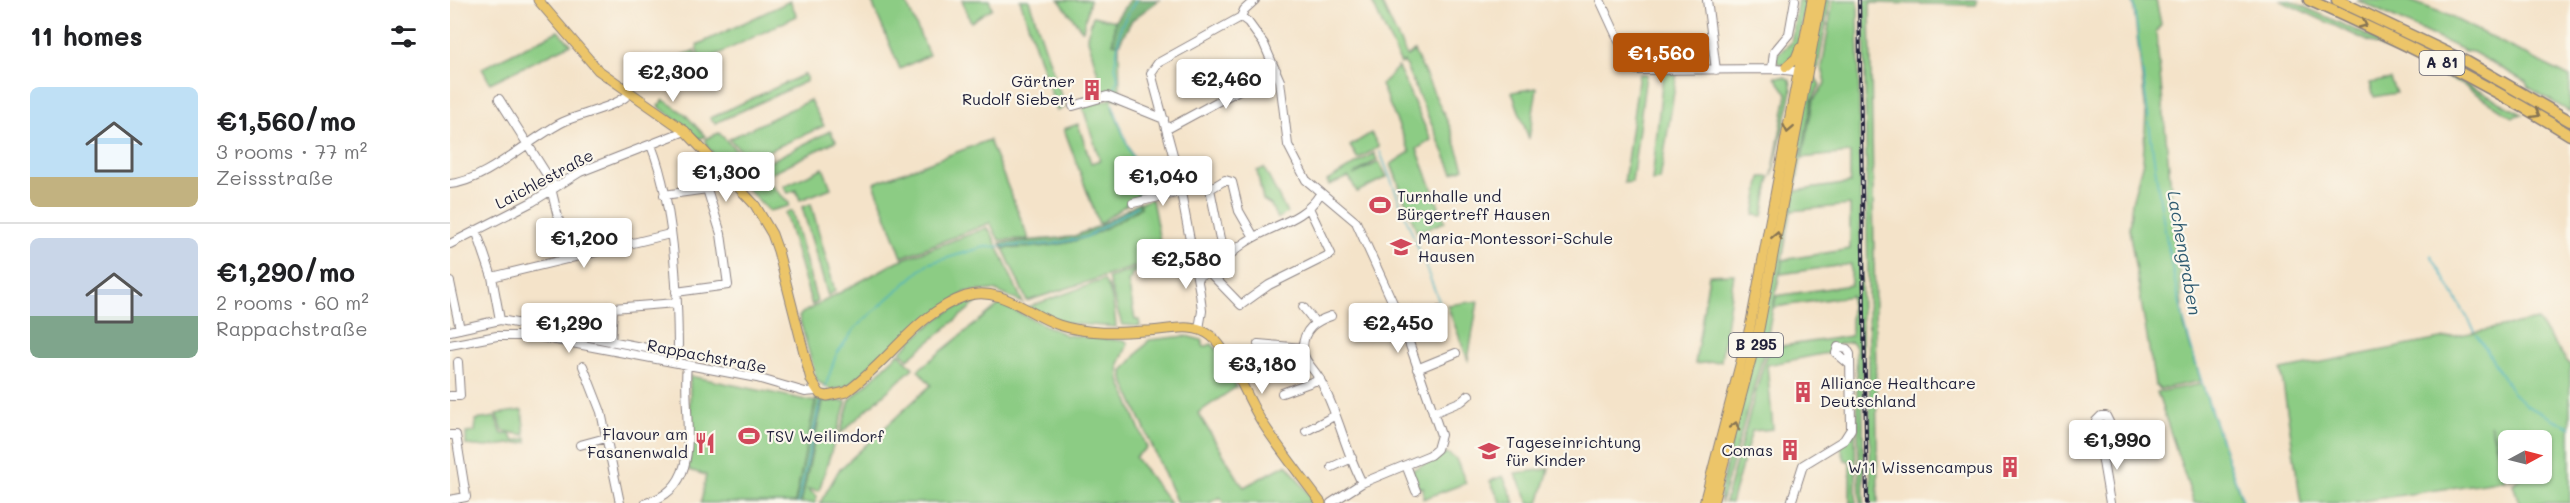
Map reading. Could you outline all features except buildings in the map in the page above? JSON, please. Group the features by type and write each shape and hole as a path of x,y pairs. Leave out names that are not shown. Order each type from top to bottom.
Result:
{"highway":[{"name":"A 81","path":"2309,0 2418,50 2498,91 2570,135"},
{"name":"A 81","path":"2337,0 2467,62 2570,121"}],"main road":[{"path":"538,0 598,70 686,131 764,216 778,251 802,347 816,391 827,396 846,392 937,311 978,293 995,294 1060,326 1081,330 1120,332 1184,327 1199,329 1211,335 1222,348 1262,423 1321,503"},
{"name":"B 295","path":"1704,503 1750,327 1795,91 1803,72 1803,44 1812,0"},
{"name":"B 295","path":"1713,503 1759,330 1803,72 1821,0"},
{"path":"1795,91 1792,80 1779,69 1803,44"}],"street":[{"path":"1199,329 1202,303 1197,276 1167,129 1151,77 1154,67 1241,17 1255,0"},
{"path":"1600,0 1633,68 1641,71 1779,69 1803,72"},
{"path":"1707,0 1716,70"},
{"path":"1779,69 1774,52 1789,34 1795,0"},
{"path":"1241,17 1248,22 1264,44 1276,70 1282,89 1288,145 1306,180 1320,194 1344,209 1356,222 1402,325 1441,435 1440,444 1430,455 1360,485 1331,503"},
{"path":"1167,129 1276,70"},
{"path":"450,184 476,175 561,123 620,101 630,92"},
{"path":"1073,106 1107,96 1164,119"},
{"path":"500,99 553,187 568,260"},
{"name":"Laichlestraße","path":"450,244 532,202 580,172 686,131"},
{"path":"651,145 660,166 670,234 676,292 677,363"},
{"path":"687,175 688,190"},
{"path":"1231,253 1220,240 1210,189 1225,180 1232,182 1239,211 1254,237"},
{"path":"664,195 707,189 721,234 729,285 676,292"},
{"path":"1138,201 1180,192"},
{"path":"1197,276 1209,272 1254,237 1300,215 1320,194"},
{"path":"1209,272 1241,305 1269,285 1331,254 1309,208"},
{"path":"477,230 492,277 500,320"},
{"path":"492,277 670,234"},
{"path":"450,282 460,329"},
{"path":"611,342 613,308 676,303"},
{"path":"1303,307 1314,322"},
{"path":"1402,325 1439,310"},
{"path":"1331,316 1314,322 1307,333 1303,348 1307,364 1320,379 1352,458 1360,485"},
{"path":"450,331 500,320 678,354"},
{"name":"Rappachstraße","path":"450,345 497,336 535,336 757,378 805,392 816,391"},
{"path":"1258,344 1303,348"},
{"path":"1417,369 1456,353"},
{"path":"450,396 460,396 458,362"},
{"path":"1791,503 1803,465 1844,440 1851,429 1849,364"},
{"path":"646,503 669,493 682,478 686,457 687,365"},
{"path":"583,366 601,412 620,503"},
{"path":"1282,393 1320,379"},
{"path":"1433,413 1469,395"},
{"path":"1306,430 1334,416"},
{"path":"450,435 456,435 465,497 450,500"},
{"path":"580,445 606,438"},
{"path":"2100,444 2110,503"},
{"path":"2102,455 2143,448"},
{"path":"1332,467 1352,458"},
{"path":"1406,465 1416,491"},
{"path":"1342,503 1360,485"}],"green space":[{"path":"871,0 905,0 929,55 900,69"},
{"path":"962,0 989,0 992,8 971,22"},
{"path":"1020,0 1029,0 1065,107 1057,111"},
{"path":"1059,0 1090,0 1083,30 1082,30"},
{"path":"1129,0 1159,0 1132,20 1119,44 1113,43 1115,21"},
{"path":"1371,0 1380,0 1407,57 1414,51 1450,127 1464,168 1453,173 1404,62 1401,64"},
{"path":"1798,0 1806,0 1797,49 1786,64 1782,65 1776,61 1776,55 1791,43"},
{"path":"1824,0 1830,0 1818,68 1815,69 1812,66"},
{"path":"1833,0 1858,0 1864,503 1860,503 1856,348 1851,342 1838,344 1832,352 1767,365 1773,429 1752,431 1731,503 1725,502 1768,348 1851,336 1851,296 1774,307 1776,296 1851,285 1851,264 1780,274 1782,261 1765,349 1721,503 1720,494 1810,80 1815,77 1820,85 1812,100 1795,191 1850,183 1850,153 1802,158 1813,101 1826,82 1822,68","holes":["1794,196 1792,211 1850,205 1850,249 1782,260"]},
{"path":"1864,0 1977,0 1976,5 1870,3 1878,503 1871,503"},
{"path":"2133,0 2156,0 2161,24 2156,32 2184,325 2201,381 2160,389 2155,385 2129,229 2132,202 2143,161 2146,114"},
{"path":"2279,0 2289,0 2423,61 2522,114 2512,117 2463,85"},
{"path":"2357,0 2408,0 2445,14 2570,77 2570,112 2528,87 2526,82 2473,52 2465,51"},
{"path":"790,1 797,16 700,63 697,45"},
{"path":"1093,16 1115,21 1113,42 1119,44 1120,100 1104,95 1087,36"},
{"path":"558,31 571,44 490,83 482,68"},
{"path":"695,50 697,61 660,77 656,67"},
{"path":"1398,67 1431,140 1417,149 1445,222 1417,232 1391,164 1410,152 1381,85"},
{"path":"1663,73 1677,73 1660,180 1652,181"},
{"path":"805,74 807,81 715,123 710,118"},
{"path":"1639,74 1646,74 1632,182 1624,183"},
{"path":"1775,77 1785,77 1790,80 1792,91 1772,176 1787,94"},
{"path":"2390,79 2396,93 2374,97 2370,83"},
{"path":"1537,88 1529,139 1512,92"},
{"path":"1112,99 1112,105 1135,168 1137,197 1099,224 1064,129 1078,124 1091,163 1100,160 1082,105"},
{"path":"664,100 685,114 705,136 699,139 658,106"},
{"path":"810,100 824,126 750,159 729,139"},
{"path":"830,131 836,141 765,176 757,168"},
{"path":"719,133 789,203 789,206 769,211 707,147 705,139"},
{"path":"1371,133 1379,147 1358,159 1350,146"},
{"path":"989,140 1029,239 999,240 990,223 902,257 874,183"},
{"path":"1374,153 1377,160 1353,175 1379,162 1387,177 1357,192 1349,177 1329,185 1327,181"},
{"path":"823,168 831,188 800,200 796,190 788,193 784,186"},
{"path":"1264,168 1287,213 1277,219 1271,205 1263,200 1257,171"},
{"path":"1761,177 1770,177 1763,216 1754,215"},
{"path":"1152,199 1163,258 1027,301 1003,248 1042,247 1075,240 1124,218 1141,207 1140,203"},
{"path":"1139,202 1141,207 1123,219 1076,241 1024,248 1003,248 1000,243 1072,237 1099,226"},
{"path":"811,204 835,291 828,296 802,207"},
{"path":"792,211 817,302 812,305 785,213"},
{"path":"986,228 991,232 1023,303 994,290 966,292 847,386 832,390 817,381 799,317 802,313 898,261"},
{"path":"1160,261 1160,264 1131,274 1131,279 1128,281 1135,320 1139,320 1140,326 1122,325 1108,278"},
{"path":"1734,274 1721,361 1695,364 1709,275"},
{"path":"1103,280 1111,295 1116,327 1063,323 1028,307"},
{"path":"980,300 908,359 901,351 947,313"},
{"path":"1478,301 1468,360 1447,305"},
{"path":"1000,304 1066,335 1126,341 1128,344 1119,364 1120,380 1147,448 1135,457 1170,503 820,503 839,470 931,385 918,370"},
{"path":"2537,320 2570,365 2570,503 2519,503 2513,484 2552,484 2552,430 2498,430 2498,447 2490,424 2498,454 2498,481 2349,503 2301,503 2281,370"},
{"path":"1186,336 1201,340 1204,347 1212,344 1223,358 1236,387 1198,413 1242,485 1244,487 1287,464 1315,503 1224,503 1220,497 1209,503 1177,503 1123,379 1123,371 1149,340"},
{"path":"899,353 913,368 840,434 850,400"},
{"name":"TSV Weilimdorf","path":"690,376 816,402 795,503 701,503 706,475 689,470"},
{"path":"2202,384 2243,503 2194,503 2157,392"},
{"path":"816,398 822,399 801,503 795,503"},
{"path":"823,401 846,401 846,403 819,491 807,489 817,496 815,503 801,503"},
{"path":"522,410 525,435 503,431 496,414"},
{"path":"495,417 502,434 510,434 514,441 527,438 527,442 486,447 466,445 466,433 475,432 476,420"},
{"path":"1855,421 1856,503 1850,503 1850,461 1845,460 1840,444"},
{"path":"1447,453 1456,459 1466,483 1423,499 1423,487 1419,488 1412,470"},
{"path":"1549,469 1539,503 1529,503 1515,473"},
{"path":"1503,476 1515,503 1501,503 1490,481"}],"waterway":[{"path":"1113,94 1118,78 1115,64 1121,26 1136,0"},
{"name":"Lachengraben","path":"2133,0 2154,163 2176,285 2205,392 2244,503"},
{"path":"1112,103 1130,152 1142,175 1139,198"},
{"path":"1380,152 1441,306"},
{"path":"825,388 836,355 855,328 927,264 984,247 1053,244 1086,237 1137,206"},
{"path":"2431,255 2475,331"},
{"path":"2477,335 2513,393 2527,406 2570,427"},
{"path":"798,503 820,402"}],"railway":[{"path":"1859,0 1867,503"}],"place":[{"name":"Gärtner Rudolf Siebert","path":"1092,90"},
{"name":"Turnhalle und Bürgertreff Hausen","path":"1380,205"},
{"name":"Maria-Montessori-Schule Hausen","path":"1401,247"},
{"name":"Alliance Healthcare Deutschland","path":"1803,392"},
{"name":"TSV Weilimdorf","path":"749,436"},
{"name":"Flavour am Fasanenwald","path":"705,443"},
{"name":"Comas","path":"1790,450"},
{"name":"Tageseinrichtung für Kinder","path":"1489,451"},
{"name":"W11 Wissencampus","path":"2010,467"}]}
